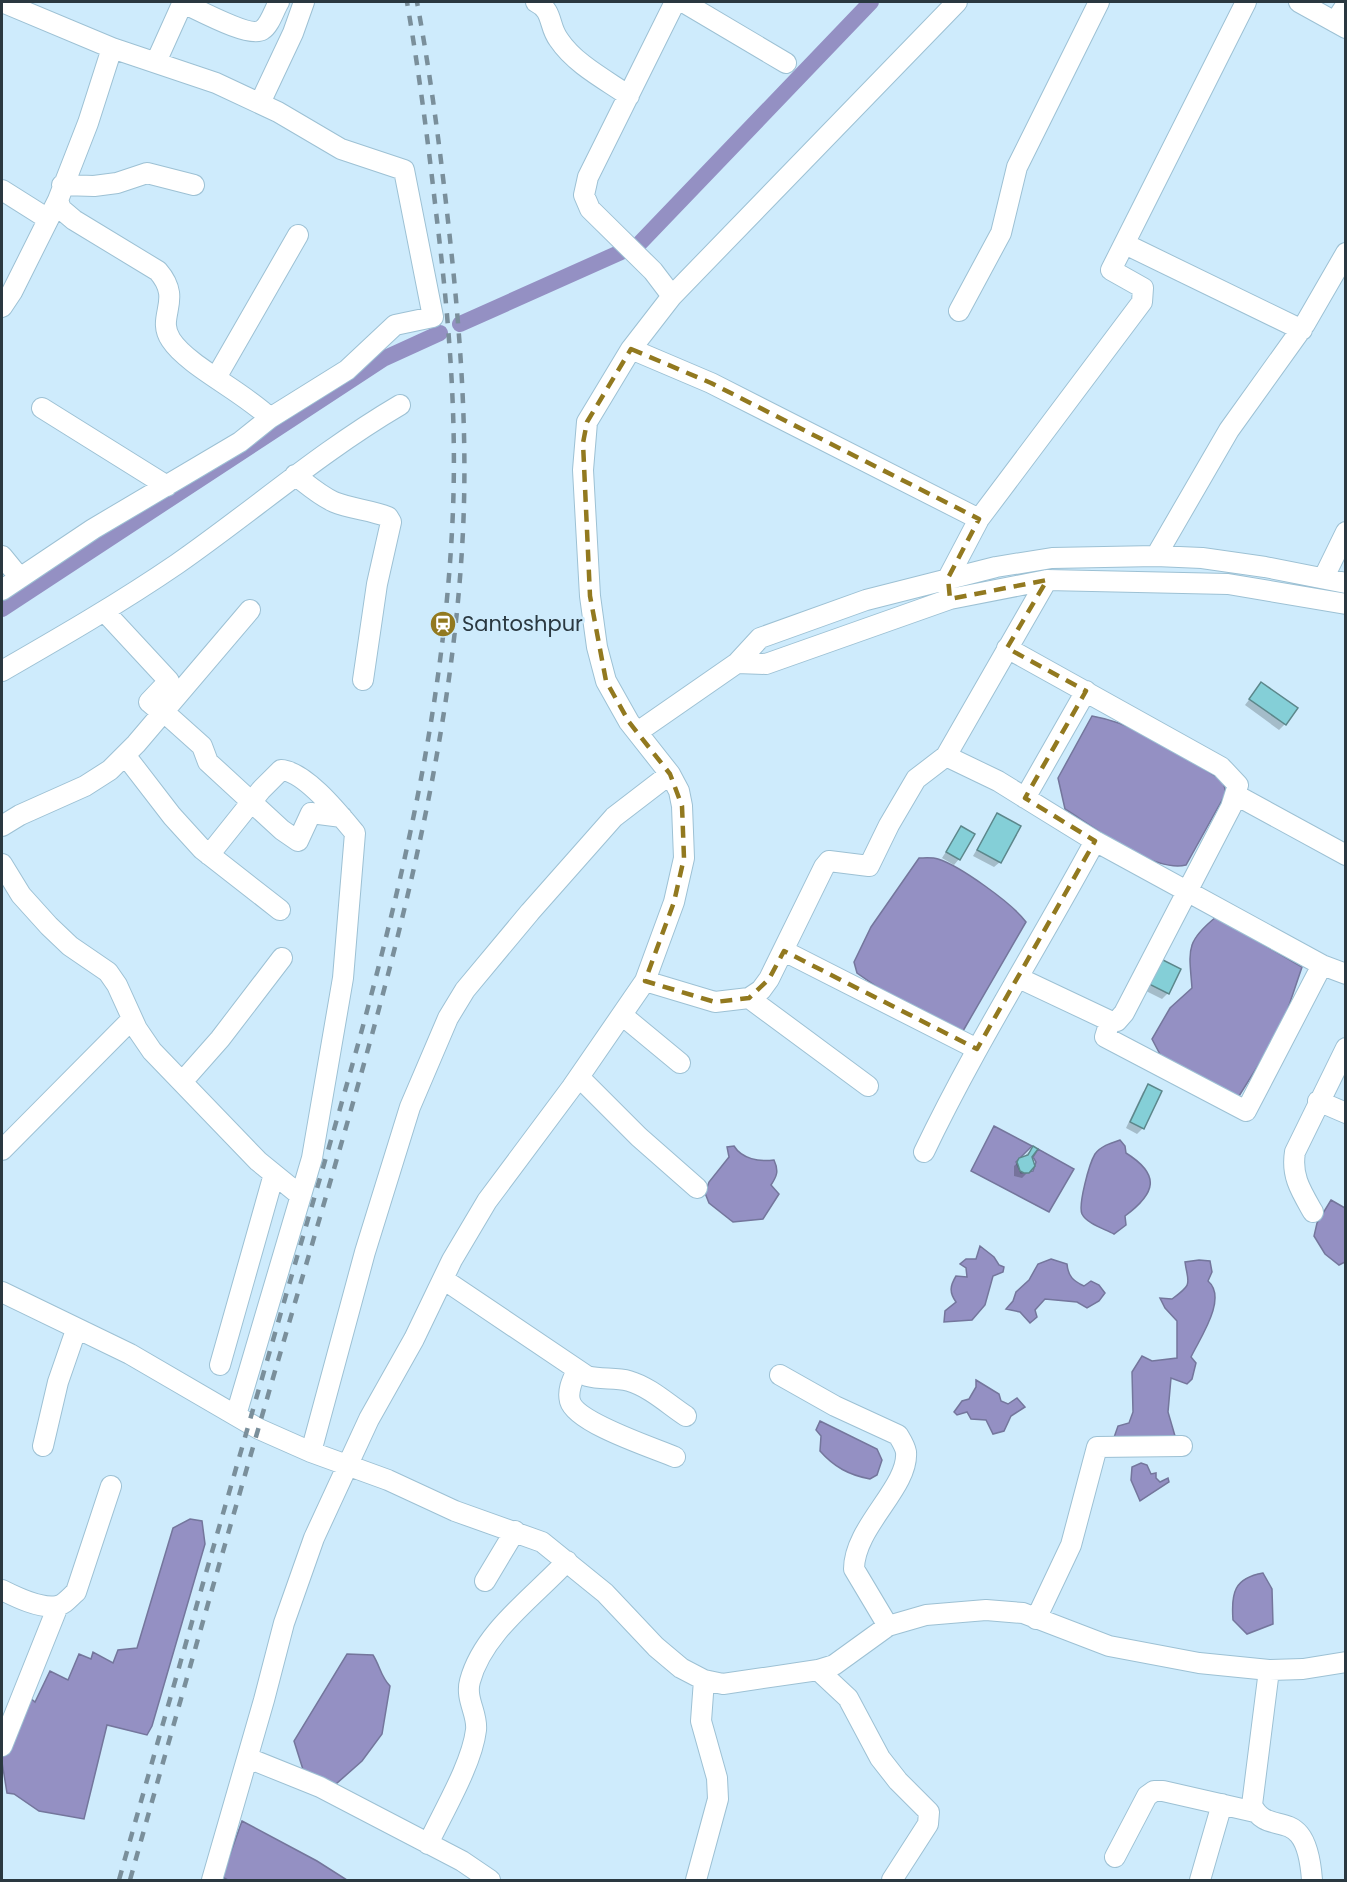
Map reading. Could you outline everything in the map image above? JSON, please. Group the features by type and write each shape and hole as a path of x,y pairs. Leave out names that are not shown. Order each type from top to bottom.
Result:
{"street":[{"path":"2,2 112,48 216,83 260,103 341,149 404,170 433,317 395,325 347,370 270,418 240,441 2,590"},
{"path":"156,62 183,2 242,30 254,32 261,30 267,24 279,2"},
{"path":"260,103 293,33 304,2"},
{"path":"536,2 546,9 558,40 589,69 629,96"},
{"path":"672,296 653,271 590,209 584,195 588,177 675,2"},
{"path":"683,2 786,63"},
{"path":"212,1881 284,1623 314,1538 350,1465 369,1419 487,1201 579,1077 645,981 674,902 684,858 682,806 679,790 670,774 629,722 606,681 597,647 590,596 583,470 587,422 631,349 672,296 957,2"},
{"path":"959,310 1001,233 1017,167 1099,2"},
{"path":"950,599 948,578 979,519 1142,302 1143,288 1111,270 1246,2"},
{"path":"1299,2 1342,18"},
{"path":"2,307 12,292 60,192 88,123 112,48"},
{"path":"60,192 147,173 194,184"},
{"path":"2,190 48,219"},
{"path":"60,192 61,209 74,220 158,271 168,282 170,292 165,326 171,340 253,401 270,418"},
{"path":"217,376 298,235"},
{"path":"1125,244 1302,330"},
{"path":"1156,556 1229,430 1302,330 1346,253"},
{"path":"631,349 711,383 979,519"},
{"path":"2,671 105,612 179,563 348,436 400,405"},
{"path":"42,408 167,486"},
{"path":"295,475 327,498 381,514 388,517 391,522 377,584 363,680"},
{"path":"1324,577 1346,532"},
{"path":"2,556 20,578"},
{"path":"639,732 737,663 760,638 866,600 948,578 1052,558 1156,556 1202,558 1324,577 1346,583"},
{"path":"737,663 766,664 950,599 1047,580 1228,584 1346,603"},
{"path":"645,981 716,1002 749,998 761,990 770,979 829,861 869,866 889,825 916,779 946,756 1047,580"},
{"path":"2,826 20,815 86,786 110,770 163,713 250,610"},
{"path":"105,612 169,681 149,702 202,746 208,762 282,830 298,841 311,813 342,817"},
{"path":"1007,648 1221,767 1238,785 1236,795 1187,891 1124,1013 1117,1021 1110,1022 1019,978"},
{"path":"1025,798 1086,691"},
{"path":"125,755 172,816 209,855 280,910"},
{"path":"946,756 1025,798 1095,841 1322,965 1346,974"},
{"path":"209,855 277,772 286,770 328,801 355,833 343,978 312,1158 236,1415"},
{"path":"311,1452 365,1252 410,1107 448,1018 465,990 614,817 670,774"},
{"path":"1236,795 1346,855"},
{"path":"924,1152 957,1083 1019,978 1095,841"},
{"path":"2,864 21,895 49,927 70,946 108,972 152,1052 258,1161 301,1196"},
{"path":"784,951 977,1049"},
{"path":"182,1082 220,1039 282,958"},
{"path":"1110,1022 1105,1038 1246,1111 1322,965"},
{"path":"749,998 868,1086"},
{"path":"622,1015 680,1063"},
{"path":"2,1150 132,1019"},
{"path":"1313,1212 1297,1184 1292,1168 1302,1133 1346,1048"},
{"path":"579,1077 639,1137 697,1188"},
{"path":"1318,1101 1346,1113"},
{"path":"220,1365 274,1174"},
{"path":"443,1280 577,1370 599,1380 617,1379 639,1385 686,1416"},
{"path":"2,1292 76,1330 130,1354 236,1415 311,1452 350,1465 455,1511 542,1542 605,1593 656,1647 681,1668 704,1680 723,1684 818,1670 834,1665 888,1626 926,1615 965,1611 1023,1613 1109,1646 1200,1663 1269,1670 1303,1669 1346,1662"},
{"path":"43,1446 58,1382 76,1330"},
{"path":"577,1370 569,1396 571,1404 580,1413 608,1429 675,1457"},
{"path":"780,1375 835,1407 898,1435 906,1450 900,1473 857,1546 854,1561 854,1569 888,1626"},
{"path":"1036,1619 1071,1545 1096,1447 1182,1446"},
{"path":"3,1742 58,1606 76,1592 111,1486"},
{"path":"485,1581 515,1531"},
{"path":"429,1844 472,1749 477,1724 469,1694 470,1681 476,1668 487,1648 501,1630 567,1561"},
{"path":"2,1590 46,1606 58,1606"},
{"path":"818,1670 848,1698 880,1758 898,1781 930,1812 928,1824 892,1881"},
{"path":"1255,1812 1252,1805 1269,1670"},
{"path":"696,1881 717,1799 717,1778 701,1722 704,1680"},
{"path":"248,1758 320,1787 429,1844 487,1879"},
{"path":"1115,1857 1147,1796 1154,1791 1255,1812 1295,1828 1307,1845 1312,1881"},
{"path":"1200,1881 1222,1804"}],"highlighted area":[{"path":"631,349 711,383 979,519 948,578 950,599 1047,580 1007,648 1086,691 1025,798 1095,841 977,1049 784,951 769,979 749,998 715,1002 645,981 674,902 684,858 682,806 670,774 629,722 606,681 590,596 583,443 587,422"}],"shaded area":[{"path":"1092,716 1144,733 1223,781 1226,793 1186,865 1172,866 1140,856 1065,809 1058,778"},
{"path":"919,858 938,859 959,869 998,896 1026,922 963,1031 922,1018 857,973 854,962 871,927"},
{"path":"1216,917 1302,967 1281,1029 1239,1096 1224,1091 1163,1060 1152,1039 1170,1008 1192,988 1191,948 1199,933"},
{"path":"994,1126 1032,1146 1016,1162 1021,1173 1033,1171 1036,1162 1033,1157 1038,1149 1074,1169 1049,1212 971,1171"},
{"path":"1120,1140 1125,1146 1126,1153 1145,1169 1150,1184 1143,1200 1125,1216 1126,1225 1114,1234 1084,1218 1081,1209 1087,1175 1095,1154 1103,1147"},
{"path":"734,1146 746,1157 757,1160 774,1160 776,1164 777,1173 771,1185 779,1194 763,1219 733,1222 709,1203 705,1193 709,1182 729,1157 727,1147"},
{"path":"1331,1200 1345,1208 1345,1262 1339,1265 1325,1254 1314,1236 1317,1223"},
{"path":"980,1246 1004,1267 1003,1272 993,1276 985,1305 972,1320 944,1322 945,1311 956,1302 951,1292 956,1276 967,1277 966,1268 960,1264 966,1259 976,1259"},
{"path":"1051,1259 1067,1264 1070,1275 1077,1282 1084,1286 1091,1281 1099,1285 1105,1293 1099,1301 1087,1308 1077,1302 1045,1299 1035,1310 1037,1317 1030,1323 1020,1312 1006,1309 1013,1301 1016,1292 1029,1280 1038,1264"},
{"path":"1210,1261 1212,1272 1208,1281 1215,1297 1214,1308 1191,1357 1196,1363 1192,1379 1187,1384 1171,1378 1168,1412 1175,1436 1162,1444 1110,1449 1118,1426 1129,1423 1133,1412 1132,1372 1142,1356 1152,1361 1177,1358 1177,1321 1165,1308 1160,1298 1172,1299 1184,1290 1188,1283 1185,1262"},
{"path":"976,1380 999,1394 1001,1401 1008,1404 1017,1398 1025,1407 1011,1416 1004,1431 993,1434 986,1420 971,1419 967,1412 957,1415 954,1412 962,1401 969,1399 976,1387"},
{"path":"820,1421 877,1449 882,1460 877,1475 870,1479 855,1475 842,1470 825,1457 820,1451 821,1436 816,1430"},
{"path":"1141,1463 1147,1465 1151,1474 1156,1473 1156,1478 1160,1482 1168,1478 1169,1482 1140,1501 1131,1480 1132,1467"},
{"path":"190,1519 202,1521 205,1544 152,1726 147,1735 107,1725 84,1819 39,1811 14,1794 7,1793 2,1762 2,1725 29,1697 35,1702 50,1671 68,1680 79,1654 91,1659 93,1652 113,1663 118,1650 137,1648 173,1528"},
{"path":"1263,1573 1272,1589 1273,1624 1247,1634 1233,1620 1234,1595 1240,1583 1253,1575"},
{"path":"347,1654 373,1655 390,1686 382,1734 362,1761 336,1784 306,1779 294,1741"},
{"path":"242,1821 317,1861 347,1880 228,1880 222,1877"}],"building":[{"path":"1261,682 1298,708 1286,725 1249,699"},
{"path":"997,813 1021,826 1001,863 977,850"},
{"path":"961,826 975,834 960,860 946,852"},
{"path":"1157,957 1181,969 1169,994 1145,982"},
{"path":"1148,1084 1162,1091 1144,1129 1130,1122"},
{"path":"1033,1146 1038,1149 1032,1157 1035,1166 1029,1173 1024,1173 1020,1171 1017,1162 1019,1158 1028,1155"}],"waterway":[{"path":"460,324 639,244 871,2"},
{"path":"2,609 383,359 440,333"}],"railway":[{"path":"119,1880 373,989 396,898 432,716 444,624 452,531 453,411 441,252 407,2"},
{"path":"130,1880 386,983 428,804 444,713 456,623 463,531 463,411 459,331 447,212 434,107 417,2"}],"place":[{"name":"Santoshpur","path":"443,624"}]}
